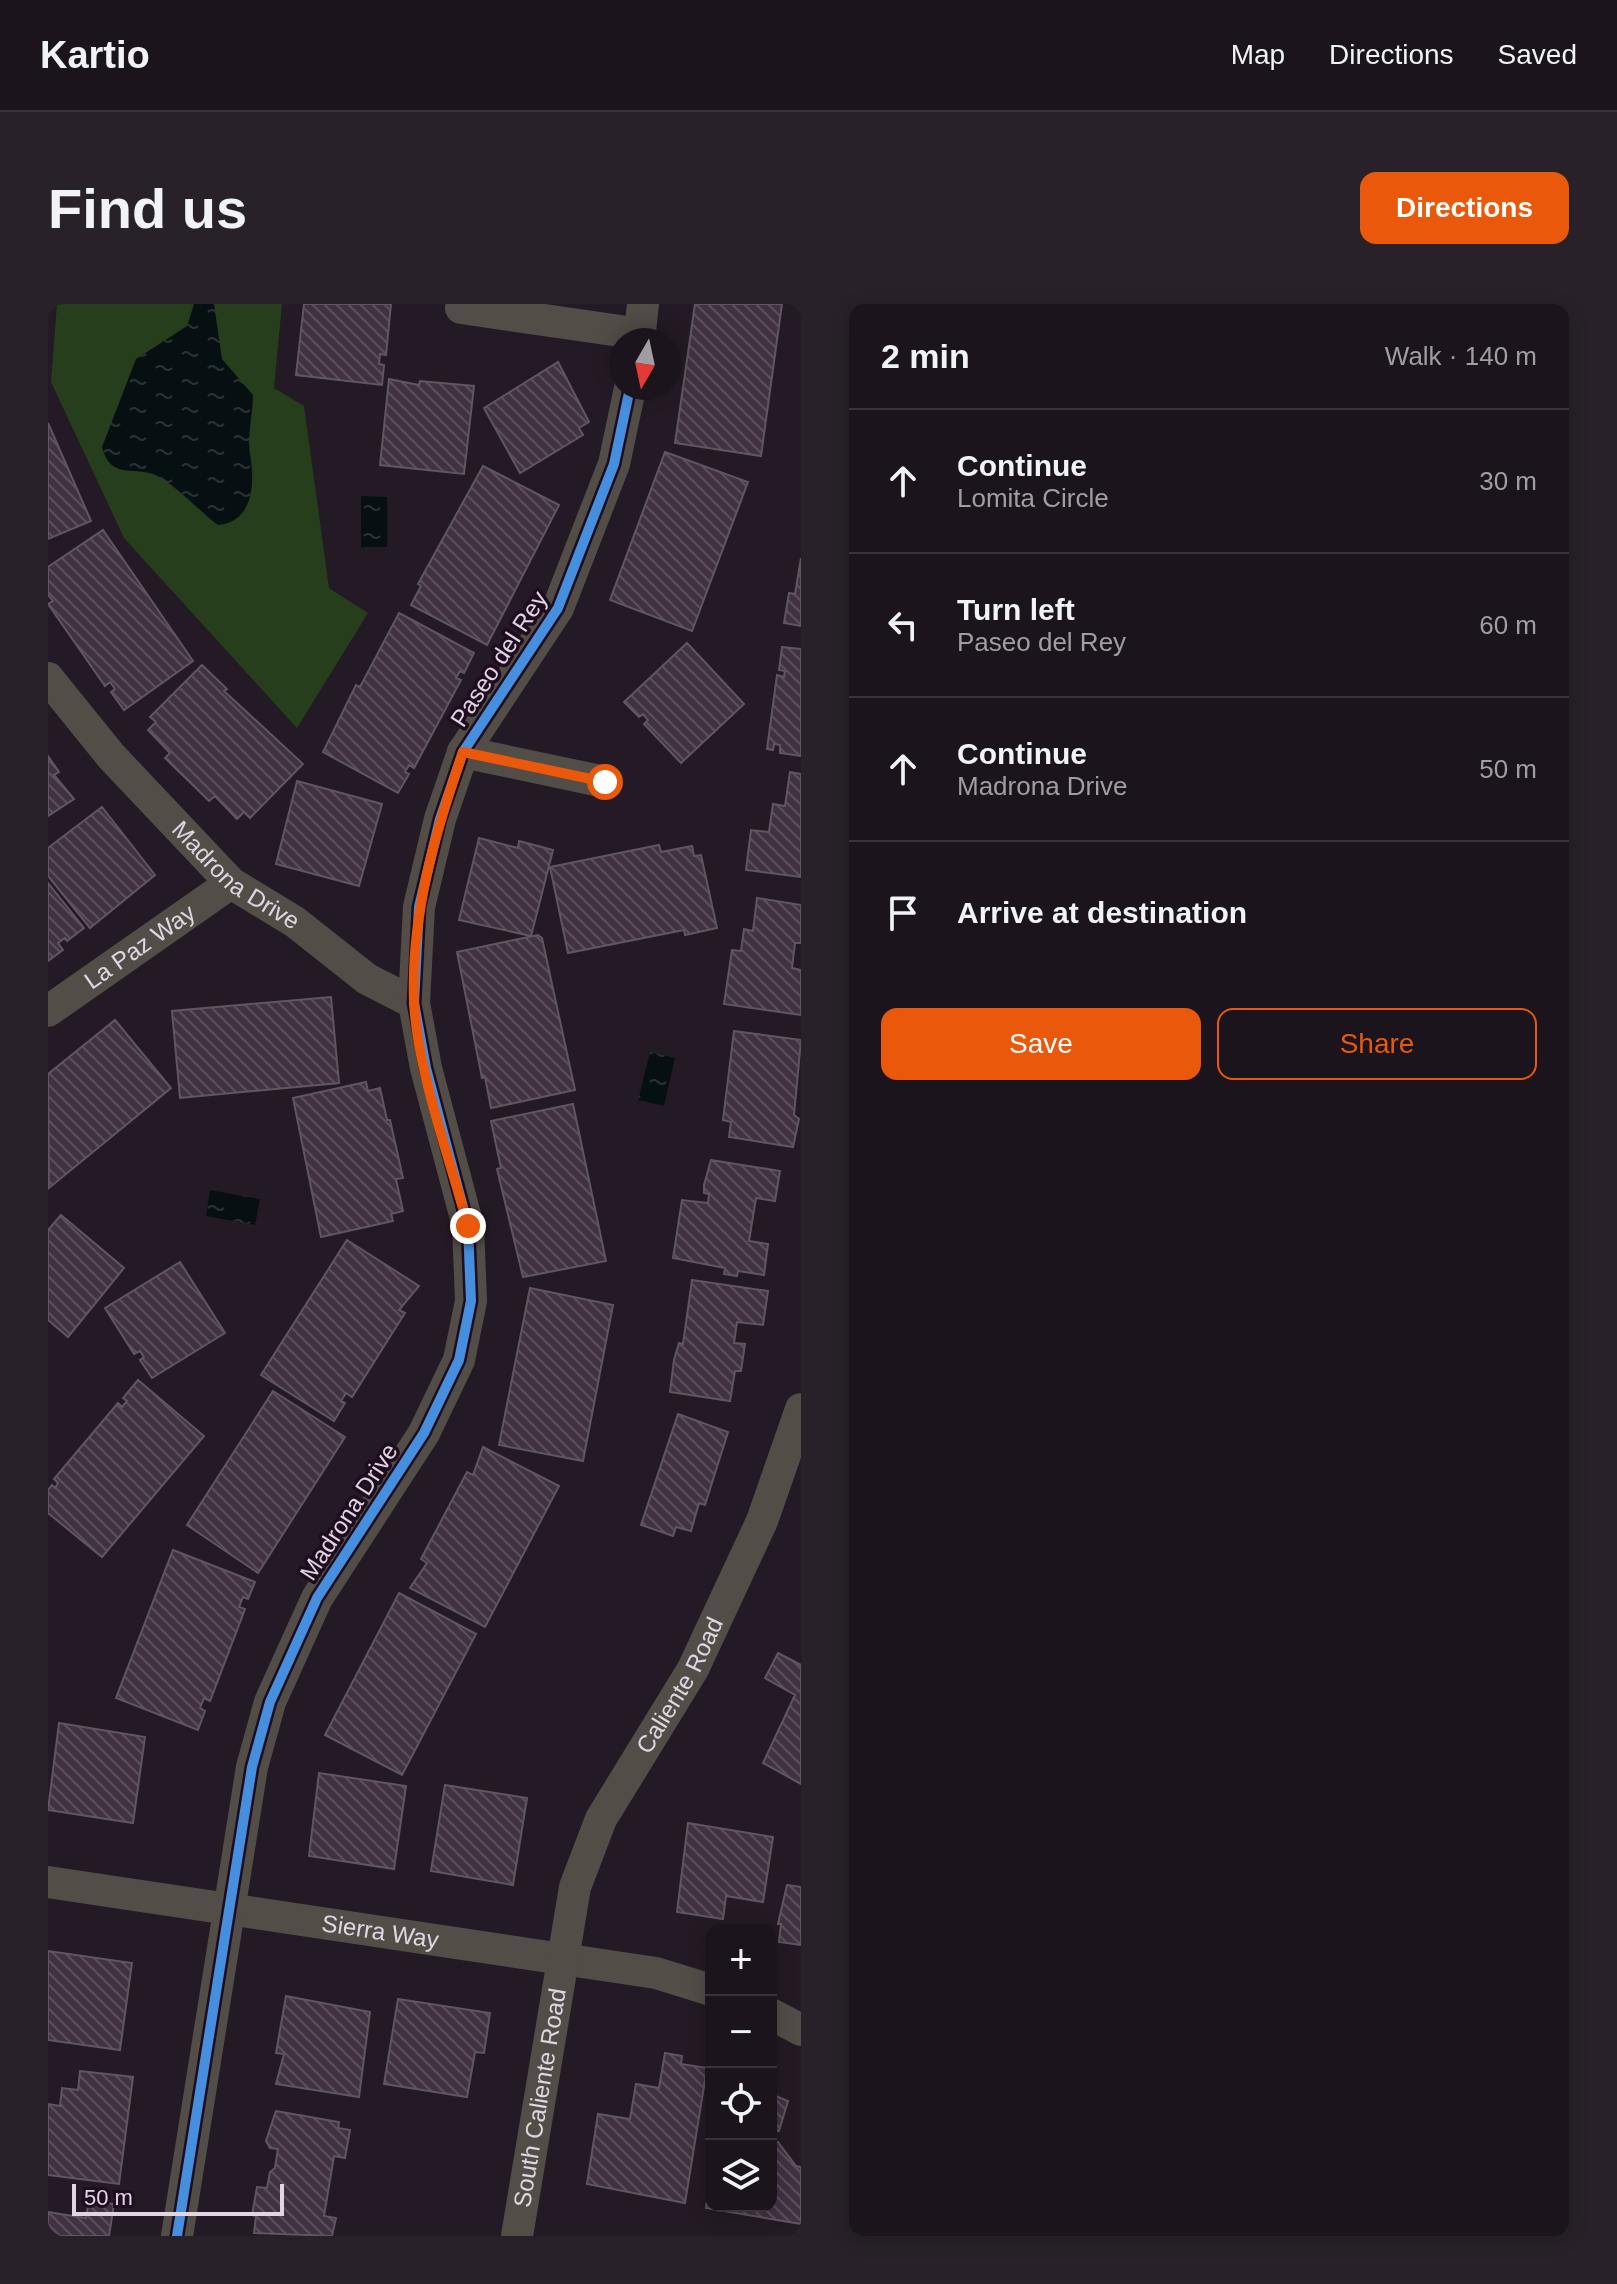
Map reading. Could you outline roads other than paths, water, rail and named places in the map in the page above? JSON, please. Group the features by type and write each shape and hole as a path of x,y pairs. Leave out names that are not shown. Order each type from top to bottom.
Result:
{"street":[{"path":"461,308 641,326"},
{"name":"Paseo del Rey","path":"414,1003 419,907 440,819 463,752 558,608 614,464 627,400"},
{"name":"Madrona Drive","path":"48,678 111,756 231,883 295,922 367,979 414,1003 426,1068 468,1226 471,1301 459,1360 424,1433 317,1598 270,1702 252,1767 177,2236"},
{"path":"463,752 605,782"},
{"name":"La Paz Way","path":"48,1011 231,883"},
{"name":"Caliente Road","path":"561,1959 575,1887 601,1819 693,1669 762,1521 801,1409"},
{"name":"Sierra Way","path":"48,1882 656,1973 705,1988"},
{"name":"South Caliente Road","path":"517,2236 561,1959"},
{"path":"777,2017 801,2030"}],"water":[{"path":"194,304 214,304 222,359 253,395 249,440 252,488 239,517 218,525 161,478 110,464 102,447 136,359 187,326"},
{"path":"361,496 387,497 387,547 361,547"},
{"path":"650,1052 675,1058 664,1106 638,1100"},
{"path":"210,1190 260,1199 255,1225 206,1216"}]}
